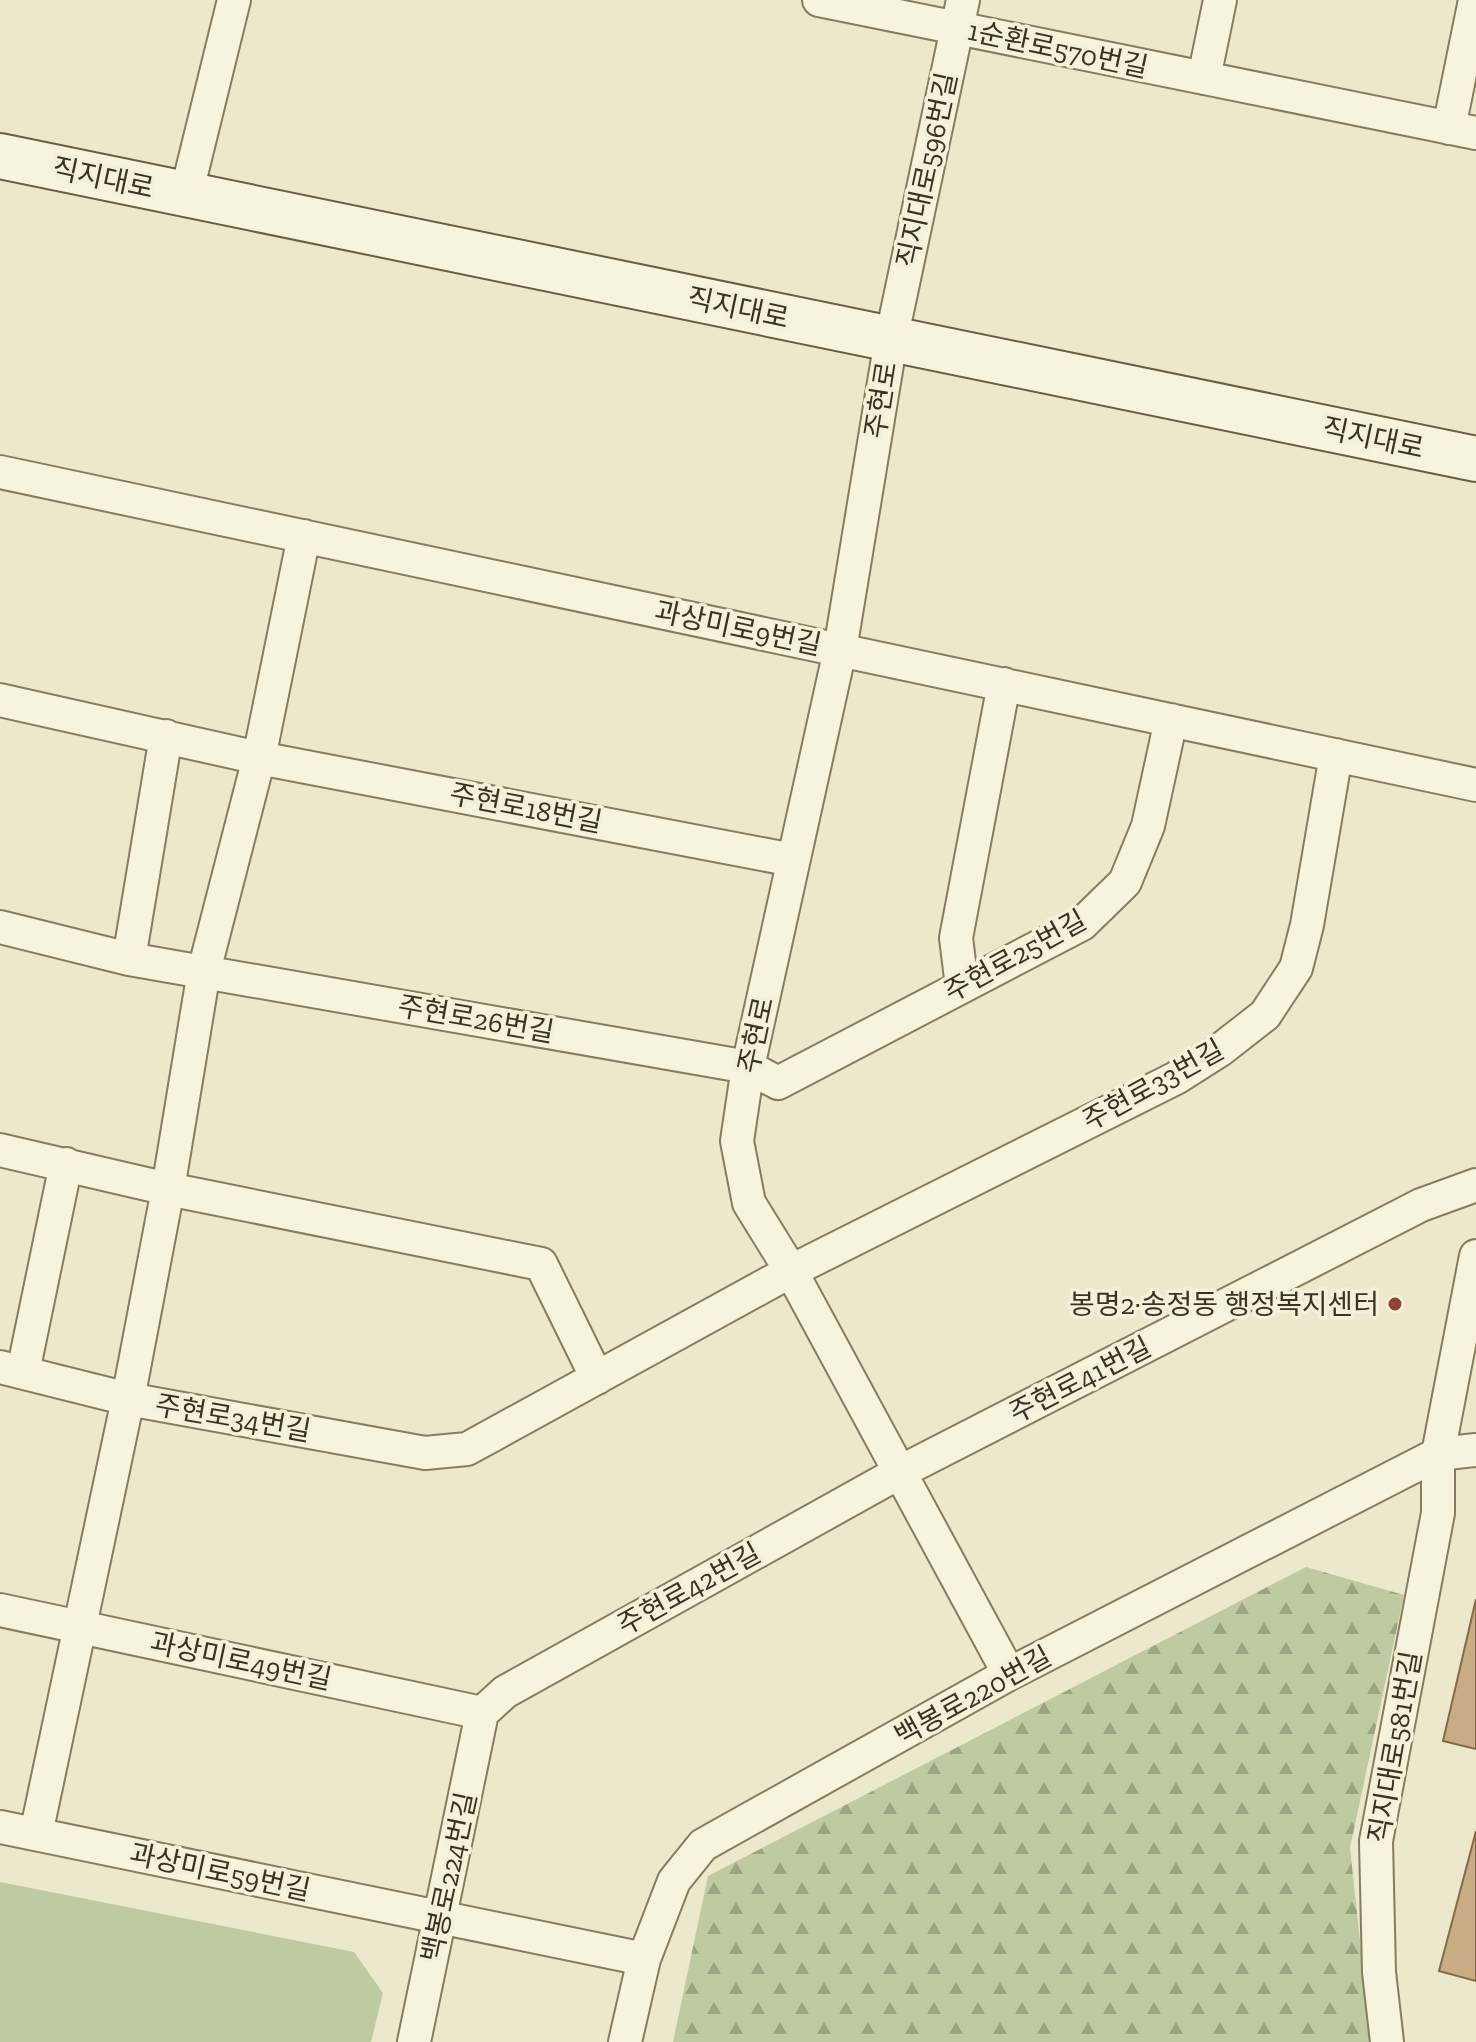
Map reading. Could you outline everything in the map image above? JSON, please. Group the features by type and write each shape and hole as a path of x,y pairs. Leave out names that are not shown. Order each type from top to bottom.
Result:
{"street":[{"path":"186,195 234,0"},
{"name":"1순환로570번길","path":"819,0 960,14 1204,78 1463,130 1475,0"},
{"path":"1204,78 1220,0"},
{"name":"직지대로596번길","path":"891,340 960,14"},
{"name":"직지대로","path":"0,156 1476,459"},
{"name":"주현로","path":"891,340 840,650 748,1067 737,1141 749,1203 791,1271 1009,1674"},
{"name":"과상미로9번길","path":"0,472 1476,785"},
{"name":"주현로34번길","path":"304,536 259,758 204,971 168,1189 128,1399 425,1453 467,1449 791,1271"},
{"path":"962,986 956,938 1004,684"},
{"name":"주현로18번길","path":"0,700 259,758 793,860"},
{"name":"주현로25번길","path":"748,1067 778,1083 1082,924 1125,882 1148,826 1171,720"},
{"path":"129,959 166,736"},
{"name":"주현로33번길","path":"791,1271 1176,1078 1220,1050 1265,1015 1296,968 1307,925 1336,755"},
{"name":"주현로26번길","path":"0,927 129,959 748,1067"},
{"path":"0,1150 168,1189 541,1264 597,1378"},
{"path":"36,1834 128,1399 12,1370 66,1164"},
{"name":"주현로41번길","path":"900,1472 1421,1205 1476,1185"},
{"name":"직지대로581번길","path":"1387,2042 1379,1972 1376,1841 1438,1513 1438,1454 1476,1256"},
{"path":"1438,1454 1476,1450"},
{"name":"백봉로220번길","path":"625,2042 644,1959 674,1881 703,1845 1009,1674 1438,1454"},
{"name":"주현로42번길","path":"482,1713 505,1692 900,1472"},
{"name":"과상미로49번길","path":"0,1610 482,1713"},
{"name":"백봉로224번길","path":"414,2042 482,1713"},
{"name":"과상미로59번길","path":"0,1827 644,1959"}],"green space":[{"path":"1306,1567 1404,1595 1350,1848 1371,2042 673,2042 708,1876"},
{"path":"0,1882 354,1952 383,1993 371,2042 0,2042"}],"building":[{"path":"1476,1599 1476,1749 1443,1741"},
{"path":"1476,1831 1476,1981 1439,1971"}],"place":[{"name":"봉명2·송정동 행정복지센터","path":"1395,1304"}]}
